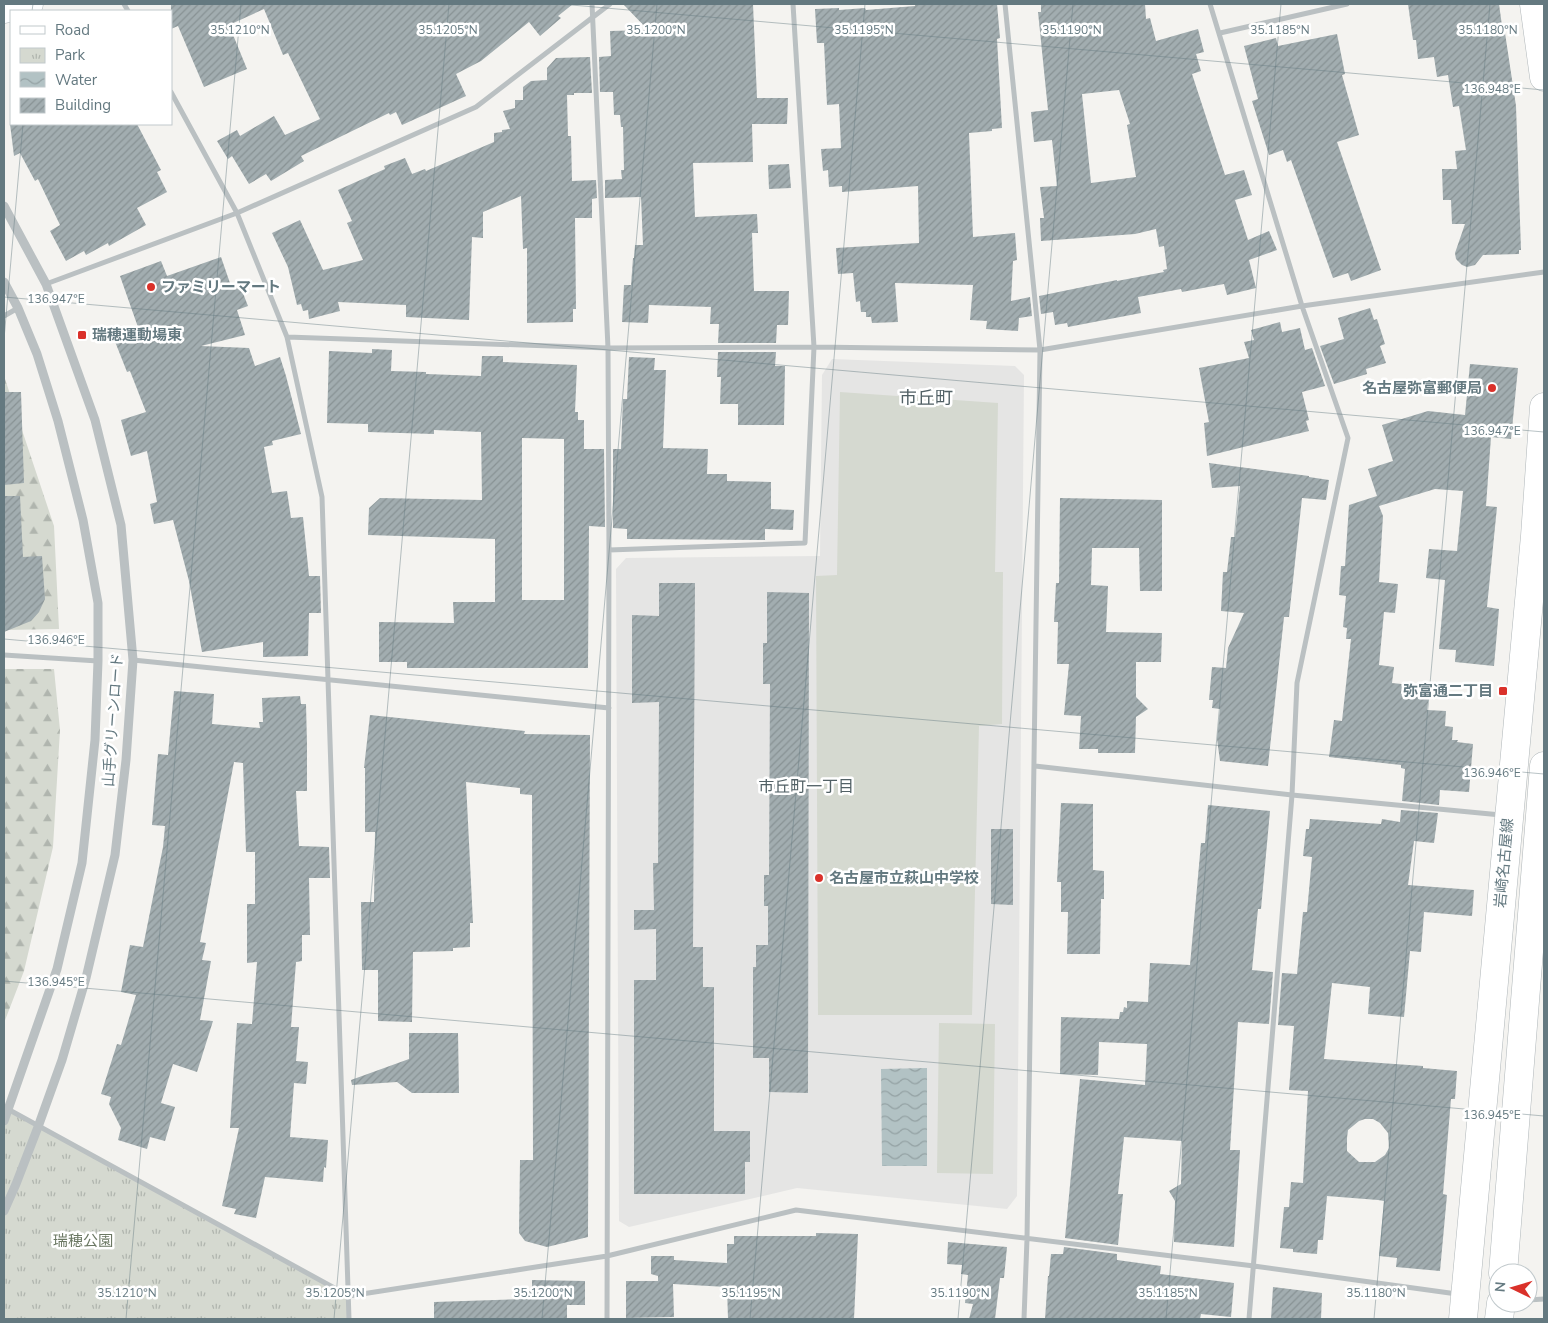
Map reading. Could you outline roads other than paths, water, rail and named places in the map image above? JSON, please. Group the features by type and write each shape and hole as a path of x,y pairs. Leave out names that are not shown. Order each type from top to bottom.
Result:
{"main road":[{"path":"4,9 29,4"},
{"path":"1534,4 1544,76"},
{"name":"岩崎名古屋線","path":"1464,1307 1535,536 1544,407"},
{"path":"1504,1263 1542,825 1544,766"}],"street":[{"path":"592,4 608,348 607,1319"},
{"path":"46,284 236,213 476,107 610,4"},
{"path":"609,550 805,543 814,347 793,4"},
{"path":"1005,4 1040,350 1035,766 1024,1319"},
{"path":"1210,4 1302,306 1348,438 1297,683 1292,795 1249,1319"},
{"path":"1220,33 1347,4"},
{"path":"172,94 236,213 287,338 322,497 349,1319"},
{"name":"山手グリーンロード","path":"4,206 46,284 95,420 122,525 133,660 126,760 115,855 86,978 62,1060 16,1184 4,1210"},
{"path":"287,338 608,348 814,347 1040,350 1302,306 1544,272"},
{"name":"山手グリーンロード","path":"4,282 18,308 40,364 58,421 83,520 98,603 95,740 82,864 57,969 6,1109 4,1122"},
{"path":"4,316 18,308"},
{"path":"4,655 98,662"},
{"path":"133,660 328,678 609,708"},
{"path":"1035,766 1292,795 1509,816"},
{"path":"6,1109 349,1296 607,1256 796,1210 1254,1266 1464,1307"}],"water":[{"path":"927,1068 927,1166 882,1166 881,1069"}],"place":[{"name":"ファミリーマート","path":"151,287"},
{"name":"瑞穂運動場東","path":"82,335"},
{"name":"名古屋弥富郵便局","path":"1492,388"},
{"name":"弥富通二丁目","path":"1503,691"},
{"name":"名古屋市立萩山中学校","path":"819,878"}],"district":[{"name":"市丘町","path":"926,398"},
{"name":"市丘町一丁目","path":"806,786"}],"park label":[{"name":"瑞穂公園","path":"83,1241"}]}
